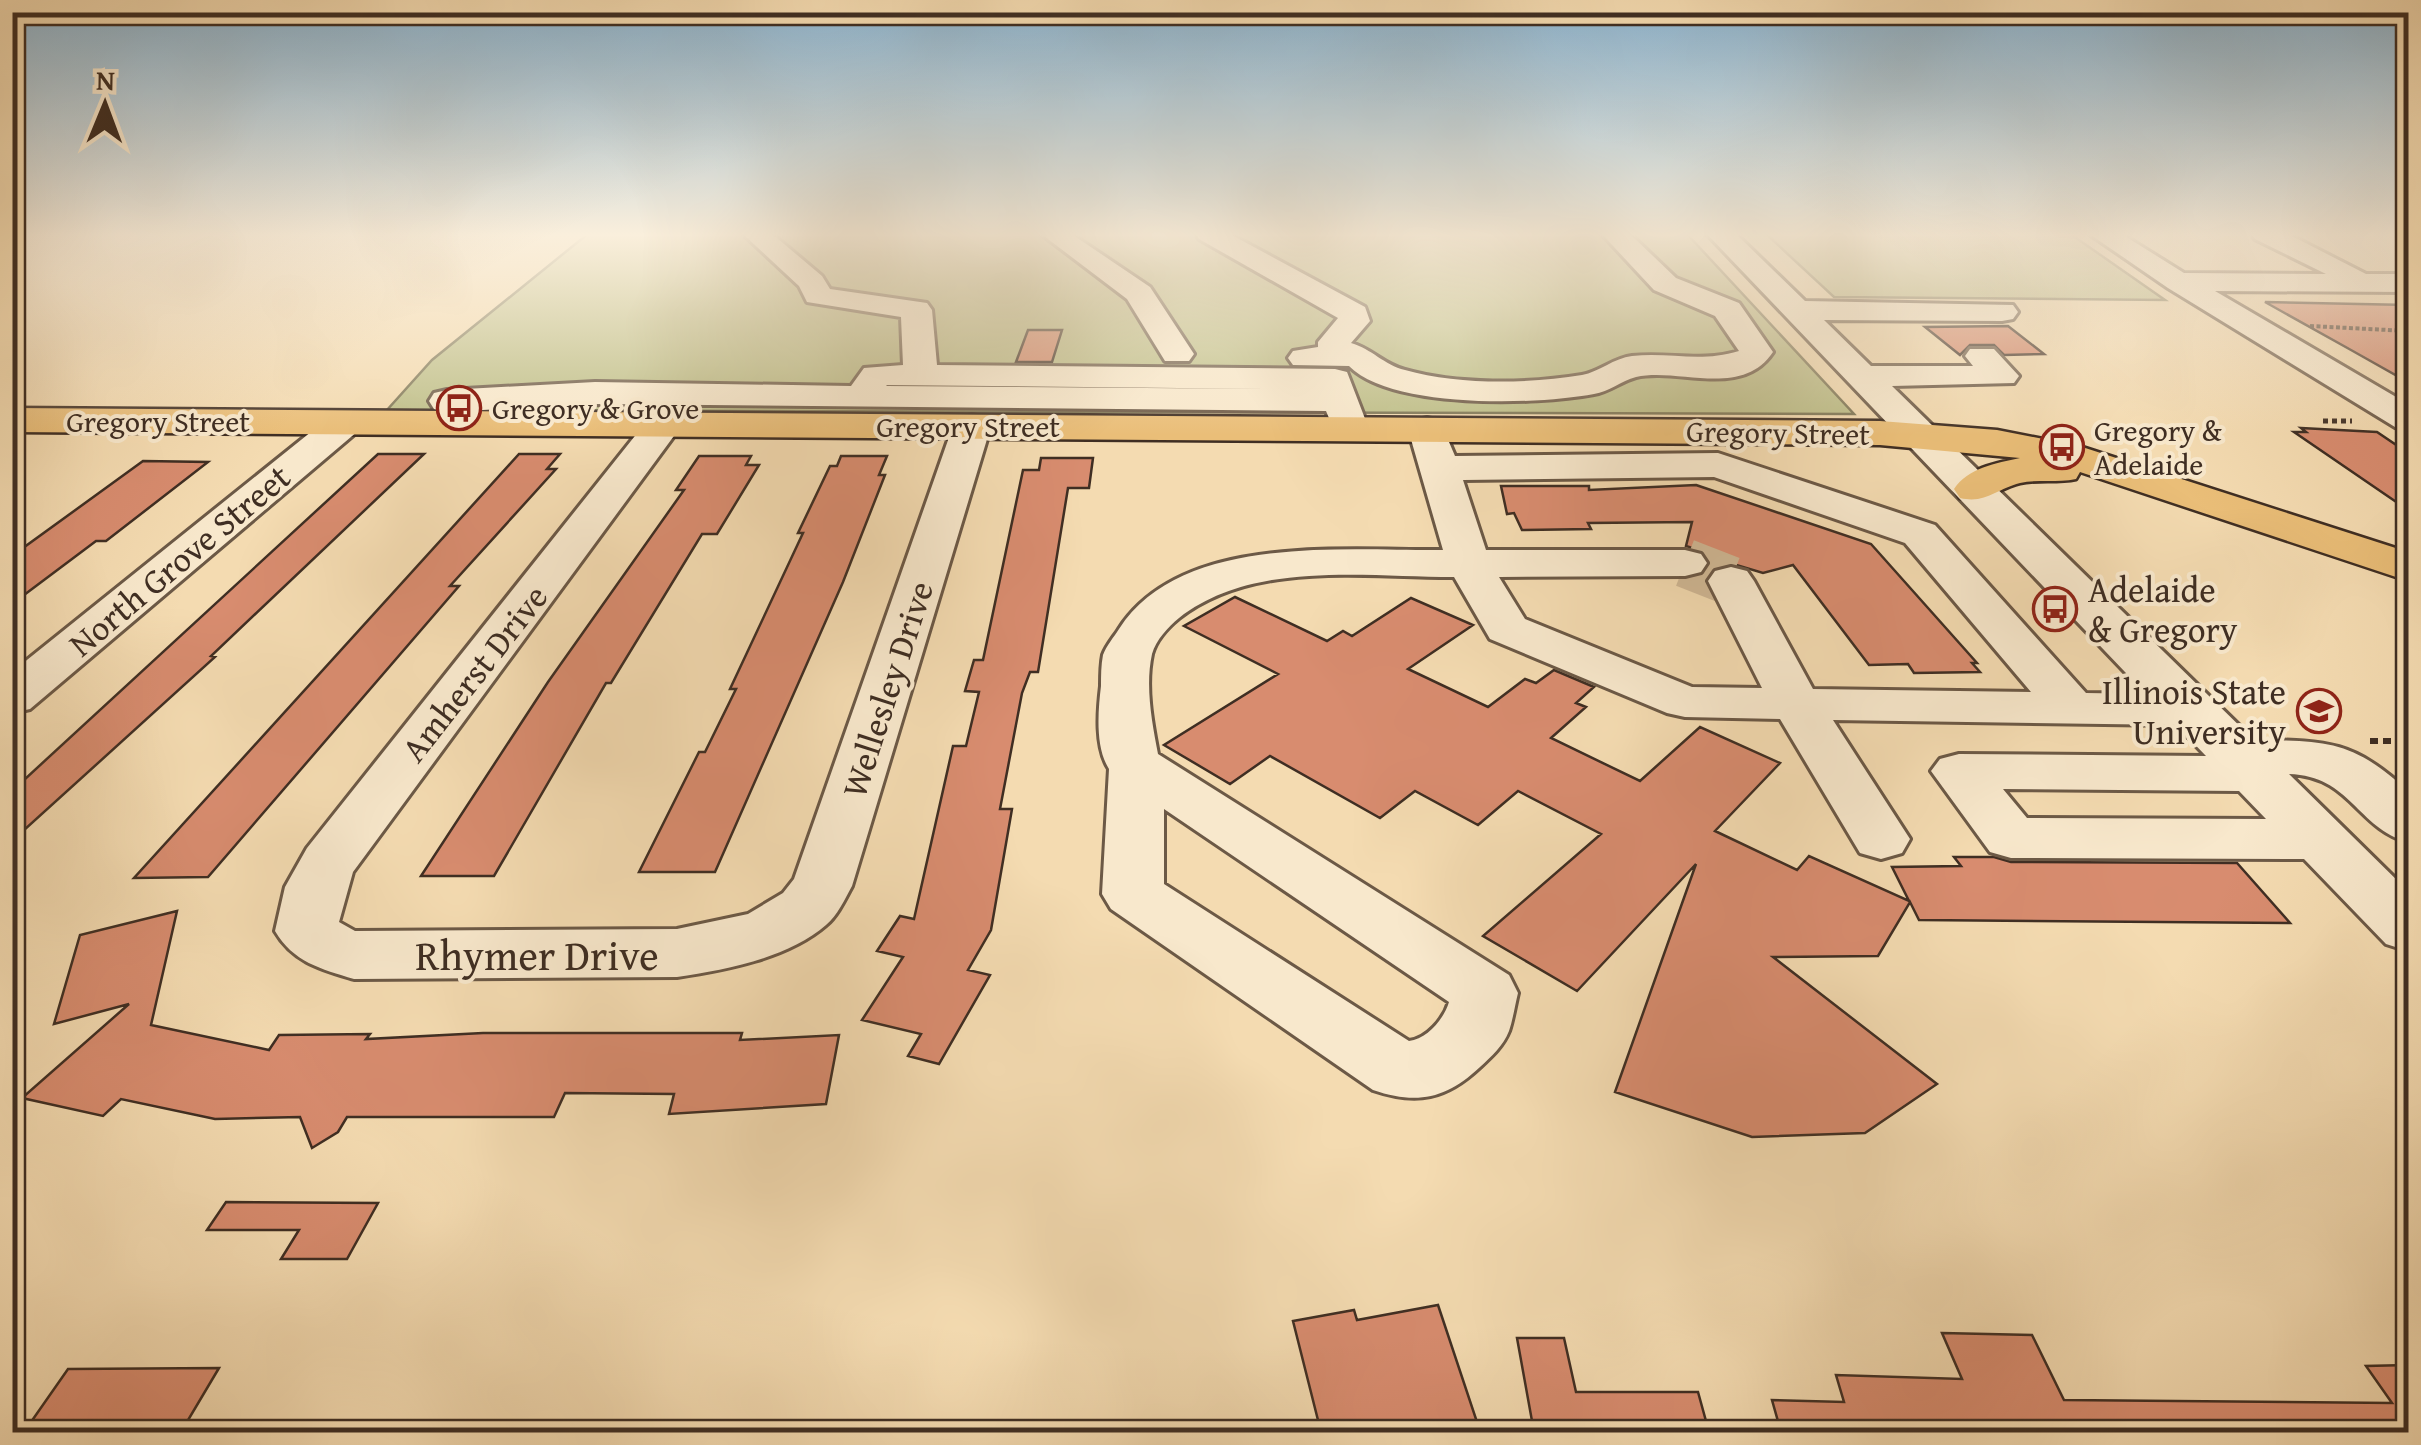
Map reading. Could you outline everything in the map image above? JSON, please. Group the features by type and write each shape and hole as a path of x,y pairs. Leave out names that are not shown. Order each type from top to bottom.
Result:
{"main road":[{"name":"Gregory Street","path":"12,420 663,424 1343,384 1435,449 1835,431 1998,442 2078,458 2408,567"},
{"name":"Gregory Street","path":"1923,437 2144,493 2408,584"},
{"path":"1975,489 1996,475 2020,468 2064,470"}],"street":[{"path":"849,300 916,310 944,406"},
{"path":"1143,300 1177,354"},
{"path":"1330,300 1354,314 1354,321 1334,342 1343,384"},
{"path":"447,401 594,393 862,397 876,374 944,406 1343,384 1372,370 1401,380 1508,393 1593,384 1633,366 1714,370 1752,358 1756,352 1752,343 1733,324 1728,310 1704,300"},
{"path":"1787,300 2408,928"},
{"path":"2209,300 2408,419"},
{"path":"1797,310 2002,312"},
{"path":"1132,353 1177,354 1343,384"},
{"path":"1863,376 2002,376 1982,356"},
{"name":"Wellesley Drive","path":"770,930 805,909 822,886 944,406"},
{"name":"North Grove Street","path":"12,698 345,422"},
{"name":"Amherst Drive","path":"308,932 314,886 328,862 663,424"},
{"path":"2072,708 1920,534 1718,465 1435,449 1468,562 1507,629 1685,702 2194,710"},
{"path":"1138,765 1134,894 1398,1070 1432,1068 1475,1030 1486,993 1138,765 1132,762 1124,715 1128,652 1149,618 1189,588 1248,569 1468,562 1708,572 1799,704 1881,839"},
{"path":"2321,839 2011,838 1959,771 2246,765 2325,758 2364,782 2408,823"},
{"name":"Rhymer Drive","path":"308,932 327,946 354,955 677,953 736,943 770,930"}],"path":[{"path":"2305,326 2408,328"}],"green space":[{"path":"506,300 1749,300 1854,414 387,410 432,360"}],"building":[{"path":"2265,302 2408,305 2408,382 2351,350"},
{"path":"2008,326 2044,354 2004,355 1994,345 1970,345 1960,355 1925,327"},
{"path":"1028,330 1062,330 1052,362 1016,362"},
{"path":"2301,428 2377,432 2408,453 2408,510 2294,432 2306,432"},
{"path":"378,454 424,454 211,656 215,657 12,841 12,791"},
{"path":"519,454 560,454 547,469 556,469 450,586 459,586 208,877 134,878"},
{"path":"699,456 751,456 746,465 759,465 717,534 702,534 611,683 606,683 494,876 421,876 548,682 684,490 676,490"},
{"path":"841,456 887,456 879,475 885,475 843,582 715,872 639,872 699,752 705,752 736,689 730,689 803,533 798,533 830,466 837,466"},
{"path":"1041,458 1093,458 1089,488 1068,488 1038,672 1030,672 1022,693 1000,809 1012,809 991,930 968,970 990,975 939,1064 908,1056 921,1034 862,1020 903,957 877,951 900,916 914,919 953,746 966,746 979,692 965,691 974,660 983,660 1023,470 1039,470"},
{"path":"143,461 208,462 106,541 96,541 12,604 12,556"},
{"path":"1696,485 1871,544 1977,663 1972,663 1980,672 1914,673 1908,664 1869,665 1793,565 1763,573 1730,563 1712,569 1705,583 1692,578 1702,576 1710,565 1704,552 1686,546 1692,522 1588,523 1591,529 1522,530 1514,513 1507,514 1501,486 1589,486 1589,490"},
{"path":"1235,597 1327,641 1343,631 1352,636 1411,598 1473,625 1408,669 1488,707 1525,679 1536,683 1554,670 1594,687 1576,703 1586,707 1551,738 1640,781 1700,727 1780,763 1715,831 1797,870 1809,856 1909,901 1892,867 1961,866 1954,857 1994,857 2011,862 2237,863 2290,923 1919,920 1910,902 1878,956 1773,957 1937,1084 1865,1133 1752,1137 1615,1092 1696,864 1577,991 1483,936 1601,834 1518,791 1478,825 1415,791 1380,818 1270,756 1230,784 1164,745 1278,674 1184,626"},
{"path":"177,911 151,1025 269,1050 279,1035 370,1034 366,1039 483,1033 742,1033 740,1040 839,1035 826,1104 669,1114 674,1094 565,1093 554,1117 347,1117 338,1132 312,1148 300,1117 215,1119 121,1099 103,1116 22,1098 129,1004 54,1024 80,935"},
{"path":"226,1202 378,1203 347,1259 281,1259 299,1230 207,1230"},
{"path":"1438,1305 1477,1422 1419,1432 1321,1432 1293,1321 1354,1310 1357,1320"},
{"path":"1942,1333 2032,1335 2064,1400 2392,1403 2366,1366 2408,1365 2408,1432 1781,1432 1772,1400 1844,1402 1836,1375 1962,1379"},
{"path":"1517,1338 1564,1338 1576,1392 1698,1392 1709,1432 1534,1432"},
{"path":"219,1368 181,1432 24,1432 68,1369"}],"tunnel":[{"path":"1685,563 1731,581"}],"place":[{"name":"Gregory & Grove","path":"459,408"},
{"name":"Gregory & Adelaide","path":"2062,447"},
{"name":"Adelaide & Gregory","path":"2055,609"},
{"name":"Illinois State University","path":"2319,711"}]}
